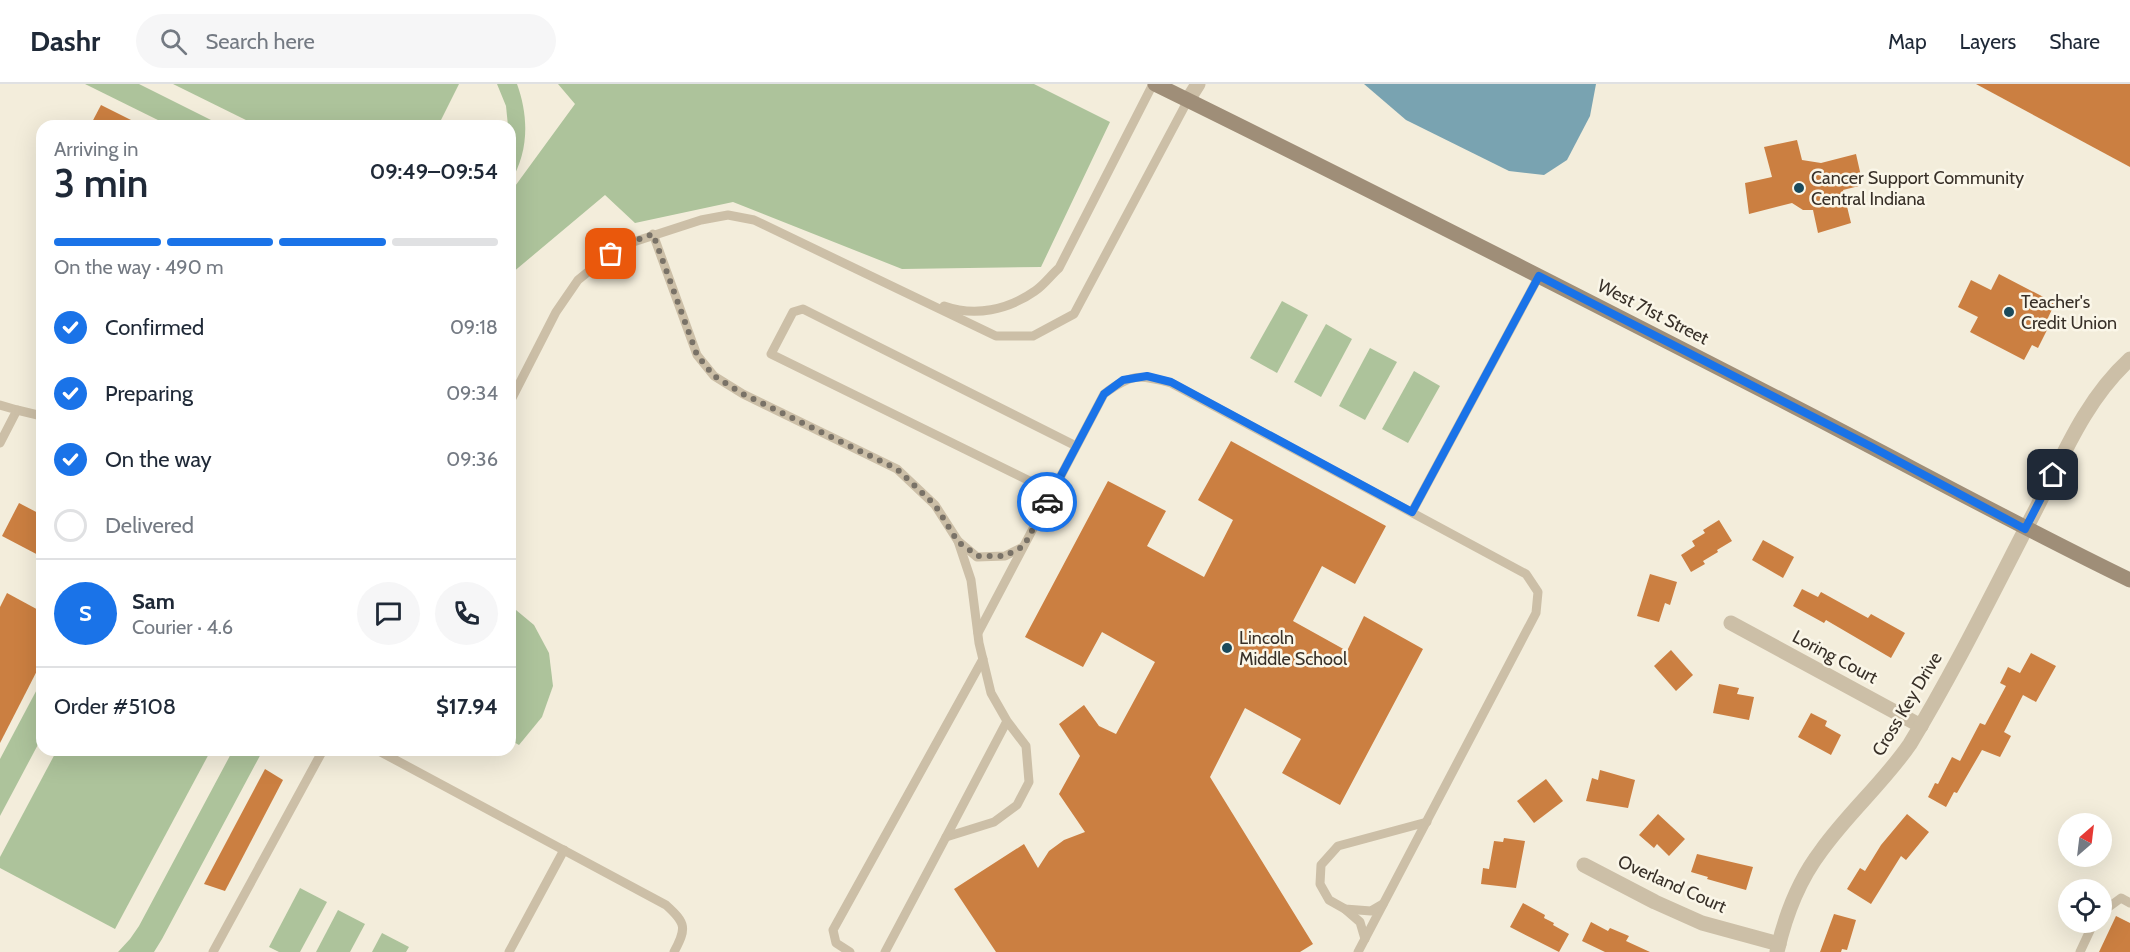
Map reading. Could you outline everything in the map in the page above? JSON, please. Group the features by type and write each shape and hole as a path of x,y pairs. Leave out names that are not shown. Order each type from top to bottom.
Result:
{"main road":[{"name":"West 71st Street","path":"1154,84 1539,276 1870,446 2025,529 2130,580"}],"street":[{"path":"1188,100 1198,84"},
{"name":"Cross Key Drive","path":"1778,948 1795,895 1816,858 1891,769 1921,726 2081,420 2106,384 2130,359"},
{"name":"Loring Court","path":"1731,623 1921,726"},
{"name":"Overland Court","path":"1584,865 1655,902 1702,923 1778,948"}],"lane":[{"path":"908,294 959,311 995,311 1035,291 1059,268 1154,84"},
{"path":"516,390 556,312 578,280 624,245 700,220 728,215 754,220 996,336 1033,336 1074,314 1188,100"},
{"path":"653,234 697,355 714,376 743,394 897,469 935,505 958,542 971,580 978,633 991,693 1007,721 1026,746 1029,782 1017,805 994,822 946,837"},
{"path":"1412,512 1539,276"},
{"path":"1052,492 771,354 793,312 803,309 1076,446"},
{"path":"978,633 1104,394 1123,380 1147,376 1171,382 1526,574 1538,592 1536,613 1358,952"},
{"path":"0,405 36,415"},
{"path":"0,443 17,410"},
{"path":"958,542 978,556 1005,556 1024,546"},
{"path":"850,952 836,943 833,930 983,659"},
{"path":"885,952 1007,721"},
{"path":"213,952 320,756"},
{"path":"388,756 666,905 681,918 683,935 674,952"},
{"path":"1365,939 1360,922 1346,909 1329,900 1320,884 1321,865 1338,846 1427,822"},
{"path":"509,952 564,850"},
{"path":"2112,905 2121,898 2130,903"},
{"path":"1346,909 1371,911 1384,903"},
{"path":"2080,952 2089,933"}],"green space":[{"path":"85,84 139,84 211,120 158,120"},
{"path":"173,84 459,84 441,120 246,120"},
{"path":"497,84 517,84 524,109 525,134 524,147 516,171 516,120 507,120 506,106"},
{"path":"558,84 1034,84 1110,122 1041,267 902,269 733,202 635,223 605,195 516,270 516,185 575,104"},
{"path":"1282,301 1308,315 1277,373 1250,358"},
{"path":"1326,324 1352,339 1321,397 1294,382"},
{"path":"1370,348 1397,362 1365,420 1339,406"},
{"path":"1414,371 1440,386 1408,443 1382,429"},
{"path":"516,610 534,625 549,653 553,686 542,717 519,745 516,743"},
{"path":"36,691 36,748 0,816 0,759"},
{"path":"54,756 208,756 115,929 0,868 0,857"},
{"path":"230,756 260,756 154,952 118,952 139,926"},
{"path":"300,888 327,902 300,952 279,952 269,947"},
{"path":"338,910 365,924 350,952 316,952"},
{"path":"382,933 409,947 406,952 372,952"}],"water":[{"path":"1364,84 1596,84 1590,116 1567,160 1544,175 1509,171 1406,120"}],"building":[{"path":"1976,84 2130,84 2130,167"},
{"path":"101,105 131,120 93,120"},
{"name":"Cancer Support Community Central Indiana","path":"1797,140 1802,160 1821,163 1856,154 1863,185 1843,190 1851,223 1818,233 1813,210 1803,210 1792,203 1749,214 1745,183 1772,177 1764,147"},
{"name":"Teacher's Credit Union","path":"1999,274 2055,303 2047,320 2051,322 2038,348 2032,345 2024,360 1970,332 1978,317 1958,307 1971,280 1991,290"},
{"path":"1231,441 1386,526 1355,584 1322,566 1293,621 1347,651 1364,616 1423,649 1340,805 1282,773 1301,739 1245,708 1210,777 1313,944 1300,952 996,952 954,889 1024,844 1038,868 1049,851 1064,840 1085,832 1059,794 1080,756 1059,724 1084,705 1099,726 1116,734 1155,662 1102,632 1083,667 1025,637 1108,481 1166,511 1147,546 1204,577 1233,520 1198,500"},
{"path":"19,503 36,512 36,554 2,536"},
{"path":"1719,520 1732,541 1703,561 1705,564 1691,572 1681,555 1695,546 1692,541 1705,533 1703,530"},
{"path":"1763,540 1794,557 1783,578 1752,560"},
{"path":"1650,574 1677,582 1670,605 1665,603 1659,622 1637,616"},
{"path":"1802,589 1818,597 1821,592 1868,618 1871,614 1905,633 1891,658 1826,620 1824,623 1793,606"},
{"path":"7,593 36,609 36,673 0,743 0,607"},
{"path":"1671,650 1693,675 1676,691 1654,666"},
{"path":"2031,653 2056,666 2036,702 2023,695 2004,732 2011,736 2000,757 1982,750 1957,793 1954,792 1946,807 1928,797 1935,783 1938,784 1952,757 1960,761 1980,723 1985,725 2006,686 2000,683 2008,667 2020,673"},
{"path":"1719,684 1739,688 1737,694 1754,697 1749,720 1713,713"},
{"path":"1811,713 1827,721 1825,726 1841,735 1831,755 1798,737"},
{"path":"265,769 283,780 225,891 204,884"},
{"path":"1600,770 1635,780 1628,808 1586,801 1592,778 1598,780"},
{"path":"1546,779 1563,801 1534,823 1517,801"},
{"path":"1658,814 1685,839 1669,856 1657,844 1654,848 1639,835"},
{"path":"1907,814 1929,832 1906,860 1901,856 1871,904 1847,889 1860,868 1865,871 1881,845"},
{"path":"1504,838 1525,841 1516,888 1481,884 1483,868 1489,869 1494,841 1503,842"},
{"path":"1697,854 1753,867 1746,890 1691,872"},
{"path":"1523,903 1545,915 1544,918 1569,934 1559,952 1510,927"},
{"path":"1834,914 1856,920 1847,950 1820,952"},
{"path":"2116,916 2130,923 2130,952 2099,952 2108,933 2112,933 2112,924"},
{"path":"1591,922 1608,931 1610,928 1629,936 1626,941 1650,952 1605,952 1582,941"}],"way so far":[{"path":"611,254 624,245 653,234 697,355 714,376 743,394 897,469 935,505 958,542 978,556 1005,556 1024,546 1047,502"}],"place":[{"name":"Cancer Support Community Central Indiana","path":"1799,188"},
{"name":"Teacher's Credit Union","path":"2009,312"},
{"name":"Lincoln Middle School","path":"1227,648"}],"route":[{"path":"1047,502 1104,394 1123,380 1147,376 1171,382 1412,512 1539,276 1870,446 2025,529 2053,475"}]}
